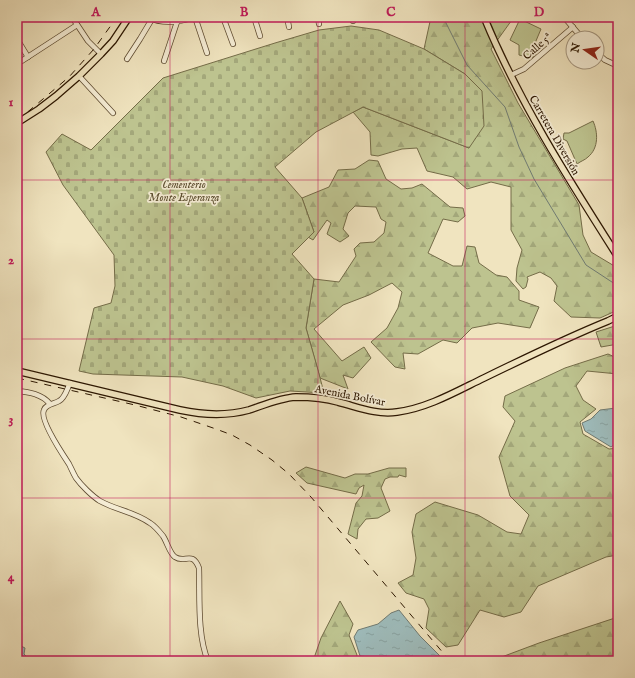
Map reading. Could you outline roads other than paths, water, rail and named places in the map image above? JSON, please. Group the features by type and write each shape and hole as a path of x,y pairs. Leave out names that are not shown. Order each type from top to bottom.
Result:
{"main road":[{"path":"17,122 39,109 79,76 113,41 129,17"},
{"name":"Carretera Diversión","path":"484,17 511,75 536,122 562,168 618,257"},
{"name":"Avenida Bolívar","path":"17,371 180,410 205,414 237,412 279,401 305,397 338,402 378,413 398,412 429,404 618,316"},
{"path":"608,321 618,320"}],"street":[{"path":"72,17 88,41 101,54"},
{"path":"127,59 140,39 150,18 161,21 177,22 195,17 207,53"},
{"path":"223,17 233,44"},
{"path":"254,17 260,36"},
{"path":"287,17 289,27"},
{"path":"318,17 319,24"},
{"path":"564,17 575,30"},
{"path":"164,61 177,22"},
{"path":"17,64 77,25"},
{"name":"Calle 5ª","path":"511,75 524,69 573,27"},
{"path":"17,39 28,57"},
{"path":"605,60 618,66"},
{"path":"79,76 113,113"},
{"path":"70,383 60,401 46,406 43,414 44,420 76,477 94,496 100,501 142,517 151,523 163,536 172,556 181,559 191,559 197,562 199,568 202,641 208,661"},
{"path":"17,391 33,393 48,401 50,404"}],"water":[{"path":"618,409 618,442 611,447 585,431 582,423 591,419 600,410"},
{"path":"399,610 420,636 445,661 372,661 371,657 360,656 354,637 358,630 378,624 391,613"},
{"path":"17,644 25,648 24,654 27,657 35,658 39,661 17,661"}],"waterway":[{"path":"445,17 445,21 467,65 505,107 519,147 534,179 586,265 618,286"}],"railway":[{"path":"17,121 69,77 94,49 117,17"},
{"path":"17,378 181,417 232,435 250,445 289,474 311,497 450,661"}],"park label":[{"name":"Cementerio Monte Esperanza","path":"184,190"}]}
